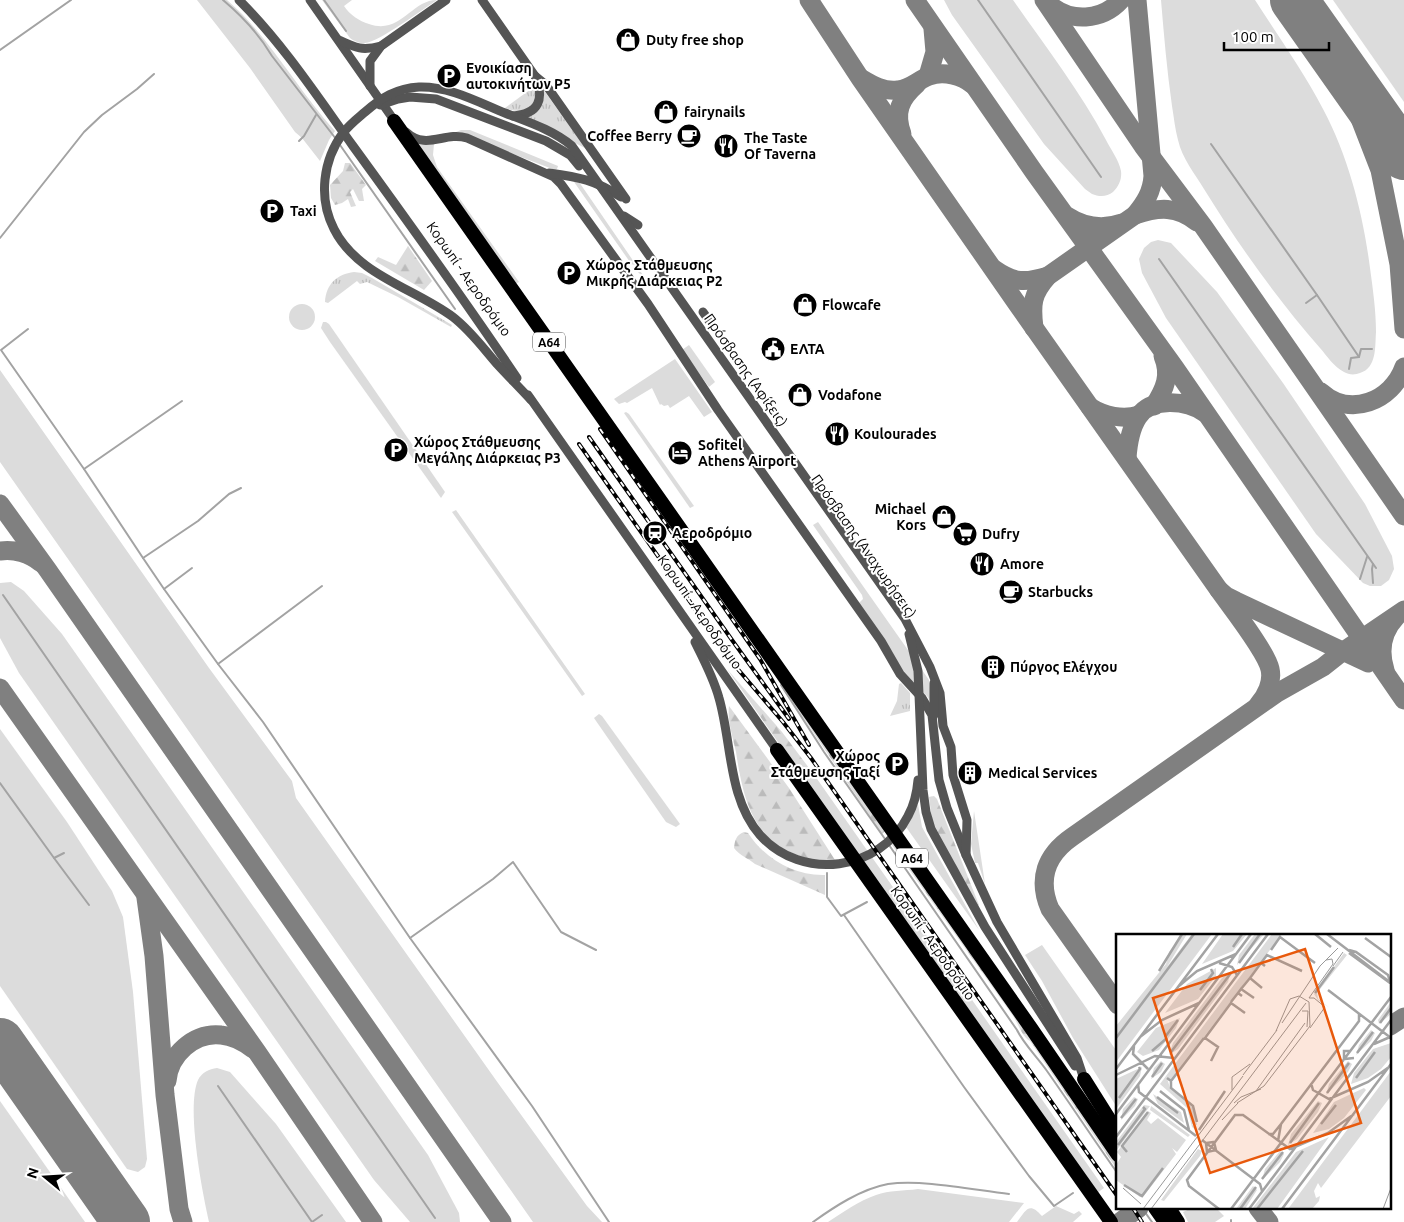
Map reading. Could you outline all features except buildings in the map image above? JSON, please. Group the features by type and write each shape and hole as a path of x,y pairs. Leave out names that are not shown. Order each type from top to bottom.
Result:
{"highway":[{"name":"Κορωπί - Αεροδρόμιο","path":"394,121 1031,1028 1116,1152"},
{"name":"Κορωπί - Αεροδρόμιο","path":"777,750 1111,1222"},
{"path":"1084,1079 1116,1130"},
{"path":"1156,1210 1165,1222"},
{"path":"1170,1210 1178,1222"}],"street":[{"name":"Κορωπί - Αεροδρόμιο","path":"239,0 266,28 307,81 445,271 531,400 777,750"},
{"name":"Κορωπί - Αεροδρόμιο","path":"310,0 394,121"},
{"path":"370,86 370,61 381,46 446,0"},
{"path":"482,0 535,76 540,87 540,98 535,108 525,114 512,116"},
{"path":"338,40 367,50 381,46"},
{"path":"535,76 546,85 626,200 598,183 574,176 544,172"},
{"name":"Πρόσβασης (Αφίξεις)","path":"363,114 384,97 395,91 420,87 438,88 459,94 512,116 560,137 572,146 904,619 934,677 934,736"},
{"name":"Πρόσβασης (Αναχωρήσεις)","path":"363,114 385,102 398,99 410,97 436,100 546,141 570,155 610,208 909,634 918,671 920,732"},
{"path":"363,114 344,131 329,159 325,178 326,204 333,228 347,249 380,275 434,304 454,318 481,343 497,364 531,400"},
{"path":"394,121 409,135 419,140 436,141 445,137 459,136 554,177 627,275 718,410 881,641 900,674 922,698 932,715 939,780 947,808 966,855 997,922 1077,1058 1084,1079"},
{"path":"610,208 638,225"},
{"name":"Πρόσβασης (Αφίξεις)","path":"703,312 710,322"},
{"path":"875,585 886,588 894,593"},
{"path":"679,612 698,646 719,698 732,768 741,802 752,825 771,846 790,857 814,864 839,865 863,858 875,852 894,836 908,816 917,792 920,732"},
{"path":"934,677 940,693 943,726 951,747 955,784 967,820 966,855"},
{"path":"920,732 923,790 929,822 938,843 985,927 1084,1079"}],"green space":[{"path":"197,0 227,0 242,14 270,46 335,131 320,161 295,132 250,68"},
{"path":"322,0 352,0 344,6 349,12 362,21 380,26 398,21 420,5 428,1 437,0 380,37 363,43 350,38"},
{"path":"944,0 1013,0 1074,86 1117,159 1121,177 1113,192 1103,196 1092,194 1085,189 1044,144 952,15"},
{"path":"1161,0 1255,0 1299,67 1323,109 1340,147 1354,187 1367,248 1376,332 1374,356 1366,370 1356,374 1348,374 1340,370 1331,361 1259,271 1193,172 1180,147 1177,136 1167,67"},
{"path":"1333,0 1404,0 1404,102"},
{"path":"535,86 537,98 527,109 516,111 505,108"},
{"path":"543,89 585,148 525,118 534,113 542,103"},
{"path":"470,130 558,166 557,169 555,170 456,132"},
{"path":"414,142 434,144 433,155 437,167 519,282 515,284"},
{"path":"345,163 350,163 366,185 362,189 364,201 359,201 353,189 350,192 356,206 351,207 348,199 335,205 331,198 330,185 343,171"},
{"path":"572,179 577,179 645,278 642,281 639,277 641,275 634,268"},
{"path":"1158,240 1171,243 1217,292 1283,383 1365,504 1392,556 1394,569 1389,580 1381,586 1370,586 1363,583 1316,534 1166,318 1142,273 1139,259 1144,248 1151,242"},
{"path":"408,246 432,281 424,290 375,261 378,257 396,265"},
{"path":"354,272 362,273 372,278 452,325 451,327 367,282 360,284 357,281 328,303 325,302 330,285 342,275"},
{"path":"302,304 311,308 315,317 311,326 302,330 293,326 289,317 293,308"},
{"path":"323,322 329,324 445,492 441,498 330,342 321,328"},
{"path":"689,345 715,382 709,387 682,350"},
{"path":"675,359 712,412 704,417 689,396 670,408 668,405 660,405 652,388 627,403 619,404 614,399"},
{"path":"0,370 209,668 292,781 296,798 498,1083 587,1206 602,1222 533,1222 0,462"},
{"path":"626,412 694,506 690,508 624,413"},
{"path":"456,510 585,694 582,696 452,512"},
{"path":"818,522 929,680 932,704 927,696 900,668 893,653 859,603 863,599 862,595 813,525"},
{"path":"11,582 24,591 62,634 428,1155 459,1213 460,1222 410,1222 374,1180 19,673 0,638 0,583"},
{"path":"761,649 886,830 882,834 779,682"},
{"path":"727,669 782,732 815,776 803,778"},
{"path":"901,683 910,693 910,711 890,716 897,701 899,684"},
{"path":"729,706 789,788 835,860 823,861 790,852 776,844 757,823 750,810 741,782 730,723"},
{"path":"599,714 680,824 676,827 666,822 594,718"},
{"path":"0,729 67,822 112,891 123,917 133,992 147,1159 145,1167 138,1172 127,1169 0,986"},
{"path":"815,776 1104,1188 1097,1193 803,778"},
{"path":"934,796 937,799 979,905 976,907 933,828 929,797"},
{"path":"918,804 922,827 979,930 906,827"},
{"path":"974,811 985,884 978,863 975,863 971,844"},
{"path":"744,832 748,833 763,851 781,864 802,873 825,875 825,895 755,864 739,853 734,848 735,843 738,836"},
{"path":"895,841 1082,1109 1116,1160 1116,1168 1030,1041 1023,1034 1013,1016 892,845"},
{"path":"1042,945 1116,1050 1116,1106 1073,1038 1042,981 1025,955"},
{"path":"217,1068 230,1072 276,1124 346,1222 209,1222 196,1150 194,1109 198,1080 206,1071"},
{"path":"0,1101 85,1222 0,1222"},
{"path":"918,1189 1024,1203 1009,1222 828,1222 870,1197 891,1191"},
{"path":"1056,1206 1074,1214 1079,1211 1082,1214 1073,1222 1017,1222 1028,1209 1031,1208 1038,1211 1042,1216"},
{"path":"1188,1210 1218,1210 1224,1216 1215,1222 1188,1222 1183,1212"}],"waterway":[{"path":"0,50 71,0"},
{"path":"223,0 256,33 336,139"},
{"path":"324,0 346,31"},
{"path":"978,0 1101,177"},
{"path":"0,238 84,132 102,115 154,74"},
{"path":"299,141 316,115"},
{"path":"1211,144 1317,295"},
{"path":"340,145 455,309"},
{"path":"1159,259 1376,568"},
{"path":"1306,303 1317,295 1359,357"},
{"path":"28,329 1,350 84,469"},
{"path":"1349,369 1351,358 1359,357 1361,349 1372,349"},
{"path":"143,558 84,469 182,401"},
{"path":"164,589 143,558 198,521 229,494 241,488"},
{"path":"1360,579 1367,557"},
{"path":"1373,564 1373,583"},
{"path":"192,568 164,589 218,664"},
{"path":"322,586 218,664 263,722 410,938 493,879 513,862 561,932 596,950"},
{"path":"3,595 435,1218"},
{"path":"781,685 824,752 885,839"},
{"path":"0,783 54,858"},
{"path":"889,845 1116,1171"},
{"path":"64,853 54,858 89,905"},
{"path":"827,873 827,897 841,916 867,902"},
{"path":"844,915 964,1087 1029,1176 1054,1206 1073,1193"},
{"path":"410,938 532,1106 609,1222"},
{"path":"218,1086 312,1222"},
{"path":"813,1222 858,1194 888,1184 932,1184 1009,1194"},
{"path":"1143,1210 1152,1222"},
{"path":"312,1222 322,1215"}],"taxiway":[{"path":"809,0 860,78 1219,590"},
{"path":"915,0 1034,172 1175,368 1404,700"},
{"path":"1044,0 1143,146 1203,226 1404,516"},
{"path":"1049,4 1066,14 1086,17 1105,12 1121,0"},
{"path":"1034,328 1034,300 1039,288 1048,276 1135,215 1150,192 1153,176 1137,0"},
{"path":"928,76 935,52 933,29"},
{"path":"1318,34 1354,103 1380,170 1399,264 1404,329"},
{"path":"862,79 878,88 888,90 906,88 929,76 940,74 958,76 973,85"},
{"path":"902,134 899,119 900,106 906,95 917,84"},
{"path":"1135,215 1160,209 1182,213 1197,222"},
{"path":"1067,216 1080,223 1100,227 1122,223"},
{"path":"994,269 1008,277 1026,281 1048,276"},
{"path":"1154,406 1166,382 1167,369 1163,356"},
{"path":"1321,392 1332,400 1345,404 1369,402 1380,397 1390,389 1404,367"},
{"path":"1127,458 1133,426 1144,410 1161,403 1180,403 1205,413"},
{"path":"1090,407 1101,413 1114,416 1127,417 1139,415"},
{"path":"0,504 502,1222"},
{"path":"0,551 22,552 41,563"},
{"path":"1258,705 1268,688 1271,679 1270,669 1262,651 1219,590 1236,601 1368,663"},
{"path":"1116,1002 1050,909 1044,888 1044,878 1050,860 1063,844 1072,837 1277,693 1323,667 1404,610"},
{"path":"1385,670 1382,656 1383,642 1391,623 1396,617"},
{"path":"0,688 257,1052 373,1222"},
{"path":"146,898 154,956 165,1095 179,1209 183,1222"},
{"path":"1392,1025 1404,1017"},
{"path":"167,1081 172,1062 178,1054 193,1041 201,1037 211,1035 230,1037 253,1049"},
{"path":"1120,1222 1136,1210"},
{"path":"1260,1210 1269,1222"}],"runway":[{"path":"1294,0 1404,156"},
{"path":"0,1042 126,1222"}],"railway":[{"path":"600,429 760,659 809,745"},
{"path":"589,437 789,719"},
{"path":"579,444 736,667 811,758 1116,1194"},
{"path":"1134,1210 1142,1222"}],"place":[{"name":"Duty free shop","path":"628,40"},
{"name":"Ενοικίαση αυτοκινήτων P5","path":"449,76"},
{"name":"fairynails","path":"666,112"},
{"name":"Coffee Berry","path":"689,136"},
{"name":"The Taste Of Taverna","path":"726,146"},
{"name":"Taxi","path":"272,211"},
{"name":"Χώρος Στάθμευσης Μικρής Διάρκειας P2","path":"569,273"},
{"name":"Flowcafe","path":"805,305"},
{"name":"ΕΛΤΑ","path":"773,349"},
{"name":"Vodafone","path":"800,395"},
{"name":"Koulourades","path":"837,434"},
{"name":"Χώρος Στάθμευσης Μεγάλης Διάρκειας P3","path":"396,450"},
{"name":"Sofitel Athens Airport","path":"680,453"},
{"name":"Michael Kors","path":"944,517"},
{"name":"Αεροδρόμιο","path":"655,533"},
{"name":"Dufry","path":"965,534"},
{"name":"Amore","path":"982,564"},
{"name":"Starbucks","path":"1011,592"},
{"name":"Πύργος Ελέγχου","path":"993,667"},
{"name":"Χώρος Στάθμευσης Ταξί","path":"897,764"},
{"name":"Medical Services","path":"970,773"}]}
